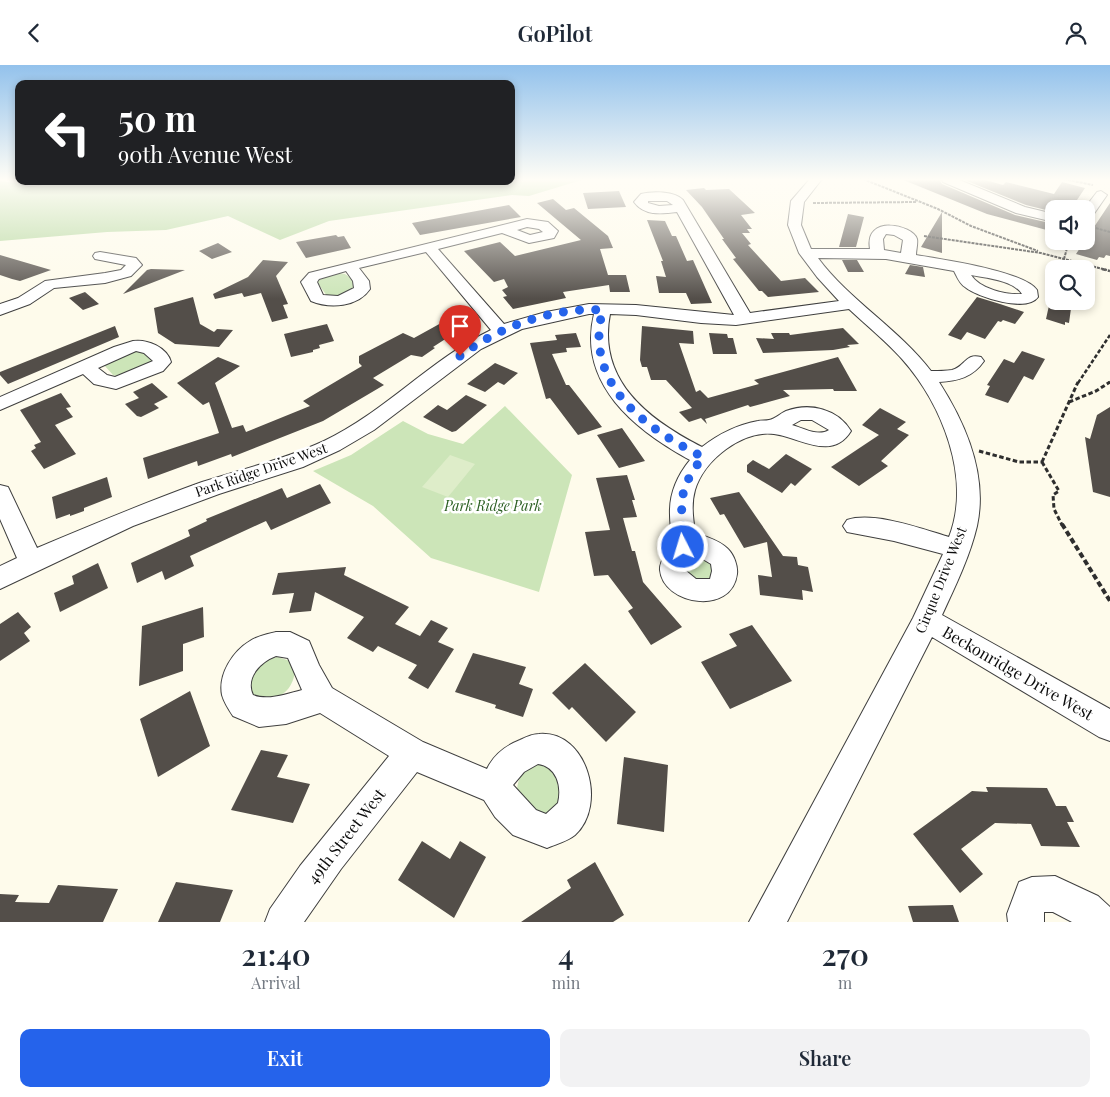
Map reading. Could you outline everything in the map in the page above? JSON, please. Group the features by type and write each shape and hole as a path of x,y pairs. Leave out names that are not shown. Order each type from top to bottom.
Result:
{"street":[{"path":"686,219 745,319"},
{"name":"Cirque Drive West","path":"767,922 927,620 963,531 968,498 966,470 959,445 952,425 926,377 891,337 827,279 806,253 800,242 794,224 795,219"},
{"path":"351,267 503,229"},
{"path":"878,254 876,238 878,233 883,230 901,233 910,239 908,258"},
{"path":"430,248 501,331"},
{"path":"806,253 878,254 959,268"},
{"path":"0,310 24,301 50,284 105,278 126,273 135,265 131,261 100,256"},
{"path":"0,293 24,301"},
{"name":"Park Ridge Drive West","path":"0,578 31,562 134,516 295,461 334,445 367,425 475,345 501,331 554,315 589,309 636,310 722,320 745,319 854,304"},
{"path":"602,310 599,336 602,359 608,377 621,399 650,425 677,444 703,457"},
{"path":"926,377 958,375 971,367 975,361"},
{"path":"0,404 85,366"},
{"path":"683,537 680,505 684,487 692,471 703,457 735,435 765,427 775,427"},
{"path":"0,493 31,562"},
{"path":"855,526 877,527 904,532 956,549"},
{"name":"Beckonridge Drive West","path":"927,620 1110,725"},
{"path":"322,699 412,753 464,777 495,788"},
{"name":"49th Street West","path":"283,922 334,849 412,753"},
{"path":"1026,922 1025,915 1032,895 1056,894 1085,909 1099,922"}],"path":[{"path":"957,219 1044,254"},
{"path":"1095,228 1110,232"},
{"path":"910,239 920,235 1044,254 1110,271"},
{"path":"1064,259 1066,250"},
{"path":"1042,462 1068,402 1090,361 1110,335"},
{"path":"1068,402 1086,393 1103,389 1110,382"},
{"path":"959,445 1020,462 1033,464 1042,462"},
{"path":"1042,462 1059,491 1053,495 1054,509 1066,534 1110,601"}],"green space":[{"path":"0,219 215,219 166,230 107,232 0,241"},
{"path":"234,219 343,219 329,221 280,240"},
{"path":"338,273 345,274 354,280 353,290 337,296 327,296 317,282 319,279"},
{"path":"135,351 141,351 153,362 120,377 113,375 104,365"},
{"name":"Park Ridge Park","path":"505,406 572,475 539,592 431,558 373,506 313,471 351,455 403,421 428,434 463,444"},
{"path":"450,455 475,464 448,497 422,487"},
{"path":"696,554 715,564 710,580 700,582 685,574 684,561 691,555"},
{"path":"278,657 290,661 295,672 293,681 285,693 272,698 258,697 250,694 248,683 251,671 263,661"},
{"path":"538,763 559,770 562,802 549,813 540,814 517,794 518,783 522,775 528,768"}],"building":[{"path":"434,219 510,219 420,235 412,223"},
{"path":"556,219 587,219 608,236 613,248 600,249 608,275 626,275 630,292 610,292 609,285 563,292 566,298 513,309 503,297 507,296 502,290 508,287 504,279 494,282 464,251 500,242 515,256 581,240"},
{"path":"710,219 744,219 752,229 747,229 750,233 742,233 751,244 748,245 781,281 805,278 819,292 768,297 762,291 759,291 733,259 736,258 722,239 724,239"},
{"path":"847,219 863,219 856,247 839,247"},
{"path":"938,219 942,219 942,253 921,247"},
{"path":"1006,219 1032,219 1045,222 1045,230"},
{"path":"1099,219 1110,219 1110,256 1099,257 1097,260 1076,254 1079,250 1095,250 1095,226"},
{"path":"647,220 665,221 672,236 676,236 687,261 693,260 712,303 691,304 686,293 659,293 656,276 666,277 661,261 663,261"},
{"path":"336,235 338,237 344,236 351,248 306,258 296,242"},
{"path":"218,243 232,252 212,259 199,251"},
{"path":"0,255 51,270 20,281 12,279 0,275"},
{"path":"263,260 288,262 276,276 288,304 283,305 288,318 272,322 261,293 244,297 242,293 215,299 213,294 248,277"},
{"path":"842,260 857,260 864,272 848,272"},
{"path":"910,265 923,267 925,277 905,274"},
{"path":"147,270 185,270 123,294"},
{"path":"85,292 99,304 83,310 69,298"},
{"path":"193,297 200,324 214,332 217,329 233,330 219,347 175,344 158,333 154,308"},
{"path":"977,297 1024,312 1015,324 1003,320 1001,322 998,321 985,339 967,332 961,340 948,335"},
{"path":"1048,310 1071,310 1069,323 1065,322 1065,325 1046,319"},
{"path":"452,317 467,325 433,347 435,348 422,357 411,355 373,378 384,385 323,421 232,457 231,454 198,466 197,461 148,479 143,458 219,433 209,402 203,405 177,383 218,357 240,366 215,383 232,428 243,425 246,432 310,406 303,401 362,366 359,363 359,356 403,333 414,338"},
{"path":"327,324 334,341 319,345 320,348 313,350 313,352 291,357 284,334"},
{"path":"115,326 119,337 8,384 0,375 0,372"},
{"path":"642,326 693,331 694,344 679,343 696,392 700,390 708,398 759,384 754,380 838,357 857,391 834,391 833,389 783,390 790,396 750,407 748,405 705,419 707,424 701,418 689,422 679,412 692,408 666,380 651,380 647,367 642,367 640,360"},
{"path":"843,328 859,344 847,345 850,347 833,350 763,353 756,338 774,339 771,333 789,333 790,335"},
{"path":"576,333 581,347 566,348 567,352 552,354 566,385 569,385 602,427 578,435 550,398 546,399 530,343 557,340 555,335"},
{"path":"709,333 727,334 728,338 733,338 737,354 713,354"},
{"path":"1022,351 1045,359 1033,380 1024,376 1008,403 985,395 990,386 987,385 1004,359 1014,363"},
{"path":"495,363 518,373 504,385 498,382 485,392 467,384"},
{"path":"152,383 168,397 154,404 159,408 141,417 137,416 125,404 139,398 133,392"},
{"path":"61,393 71,407 66,408 73,417 55,425 76,454 44,469 31,451 36,448 34,445 41,442 20,410"},
{"path":"466,395 487,405 456,431 452,432 423,417 438,405 447,410"},
{"path":"1110,407 1110,497 1093,492 1085,437 1090,439 1097,415"},
{"path":"880,408 906,422 897,429 909,435 881,461 888,466 859,486 831,467 879,435 862,425"},
{"path":"622,428 645,461 619,468 597,435"},
{"path":"786,454 812,469 795,486 791,483 782,493 747,472 747,465 753,460 769,469"},
{"path":"627,475 635,500 632,500 637,517 623,518 632,551 635,551 643,582 682,627 651,645 628,611 633,608 608,575 594,576 585,532 610,530 596,478"},
{"path":"107,477 112,497 84,508 84,511 56,519 52,497"},
{"path":"320,484 331,503 271,530 266,521 190,556 194,566 165,580 162,571 137,583 131,563 190,536 188,530 207,521 206,519 282,488 287,498"},
{"path":"739,492 783,556 797,557 798,565 808,567 813,592 802,590 803,600 760,595 758,575 772,577 767,542 744,548 724,514 720,515 710,498"},
{"path":"98,563 108,588 60,612 54,593 74,584 72,576"},
{"path":"346,567 344,575 409,607 395,624 420,636 431,620 448,628 438,642 454,649 428,689 408,678 417,665 378,646 373,652 347,638 364,617 315,592 311,611 289,613 294,593 272,595 278,573"},
{"path":"203,607 204,637 183,644 183,671 139,686 142,626"},
{"path":"18,612 31,627 24,633 30,641 0,661 0,624"},
{"path":"752,625 792,681 730,709 701,662 737,646 729,634"},
{"path":"473,653 526,667 519,684 533,689 523,717 495,708 496,705 455,692"},
{"path":"585,663 636,712 606,742 572,707 569,710 552,693"},
{"path":"190,691 210,746 158,777 140,719"},
{"path":"261,750 288,755 277,777 310,784 293,823 231,810"},
{"path":"624,757 668,765 664,832 617,824"},
{"path":"986,787 1047,788 1056,806 1066,806 1074,822 1067,822 1080,847 1041,846 1031,824 995,823 961,849 983,874 960,893 913,834 972,791 988,792"},
{"path":"422,841 450,859 460,841 486,857 454,918 398,880"},
{"path":"595,862 624,915 613,922 521,922 571,888 567,880"},
{"path":"176,882 233,890 220,922 158,922"},
{"path":"58,885 118,889 103,922 0,922 0,894 19,895 15,902 49,903"},
{"path":"953,905 959,922 913,922 908,906"}],"route":[{"path":"460,356 483,340 516,325 571,311 602,310 599,336 602,359 608,377 621,399 650,425 677,444 703,457 692,471 684,487 680,505 683,547"}]}
